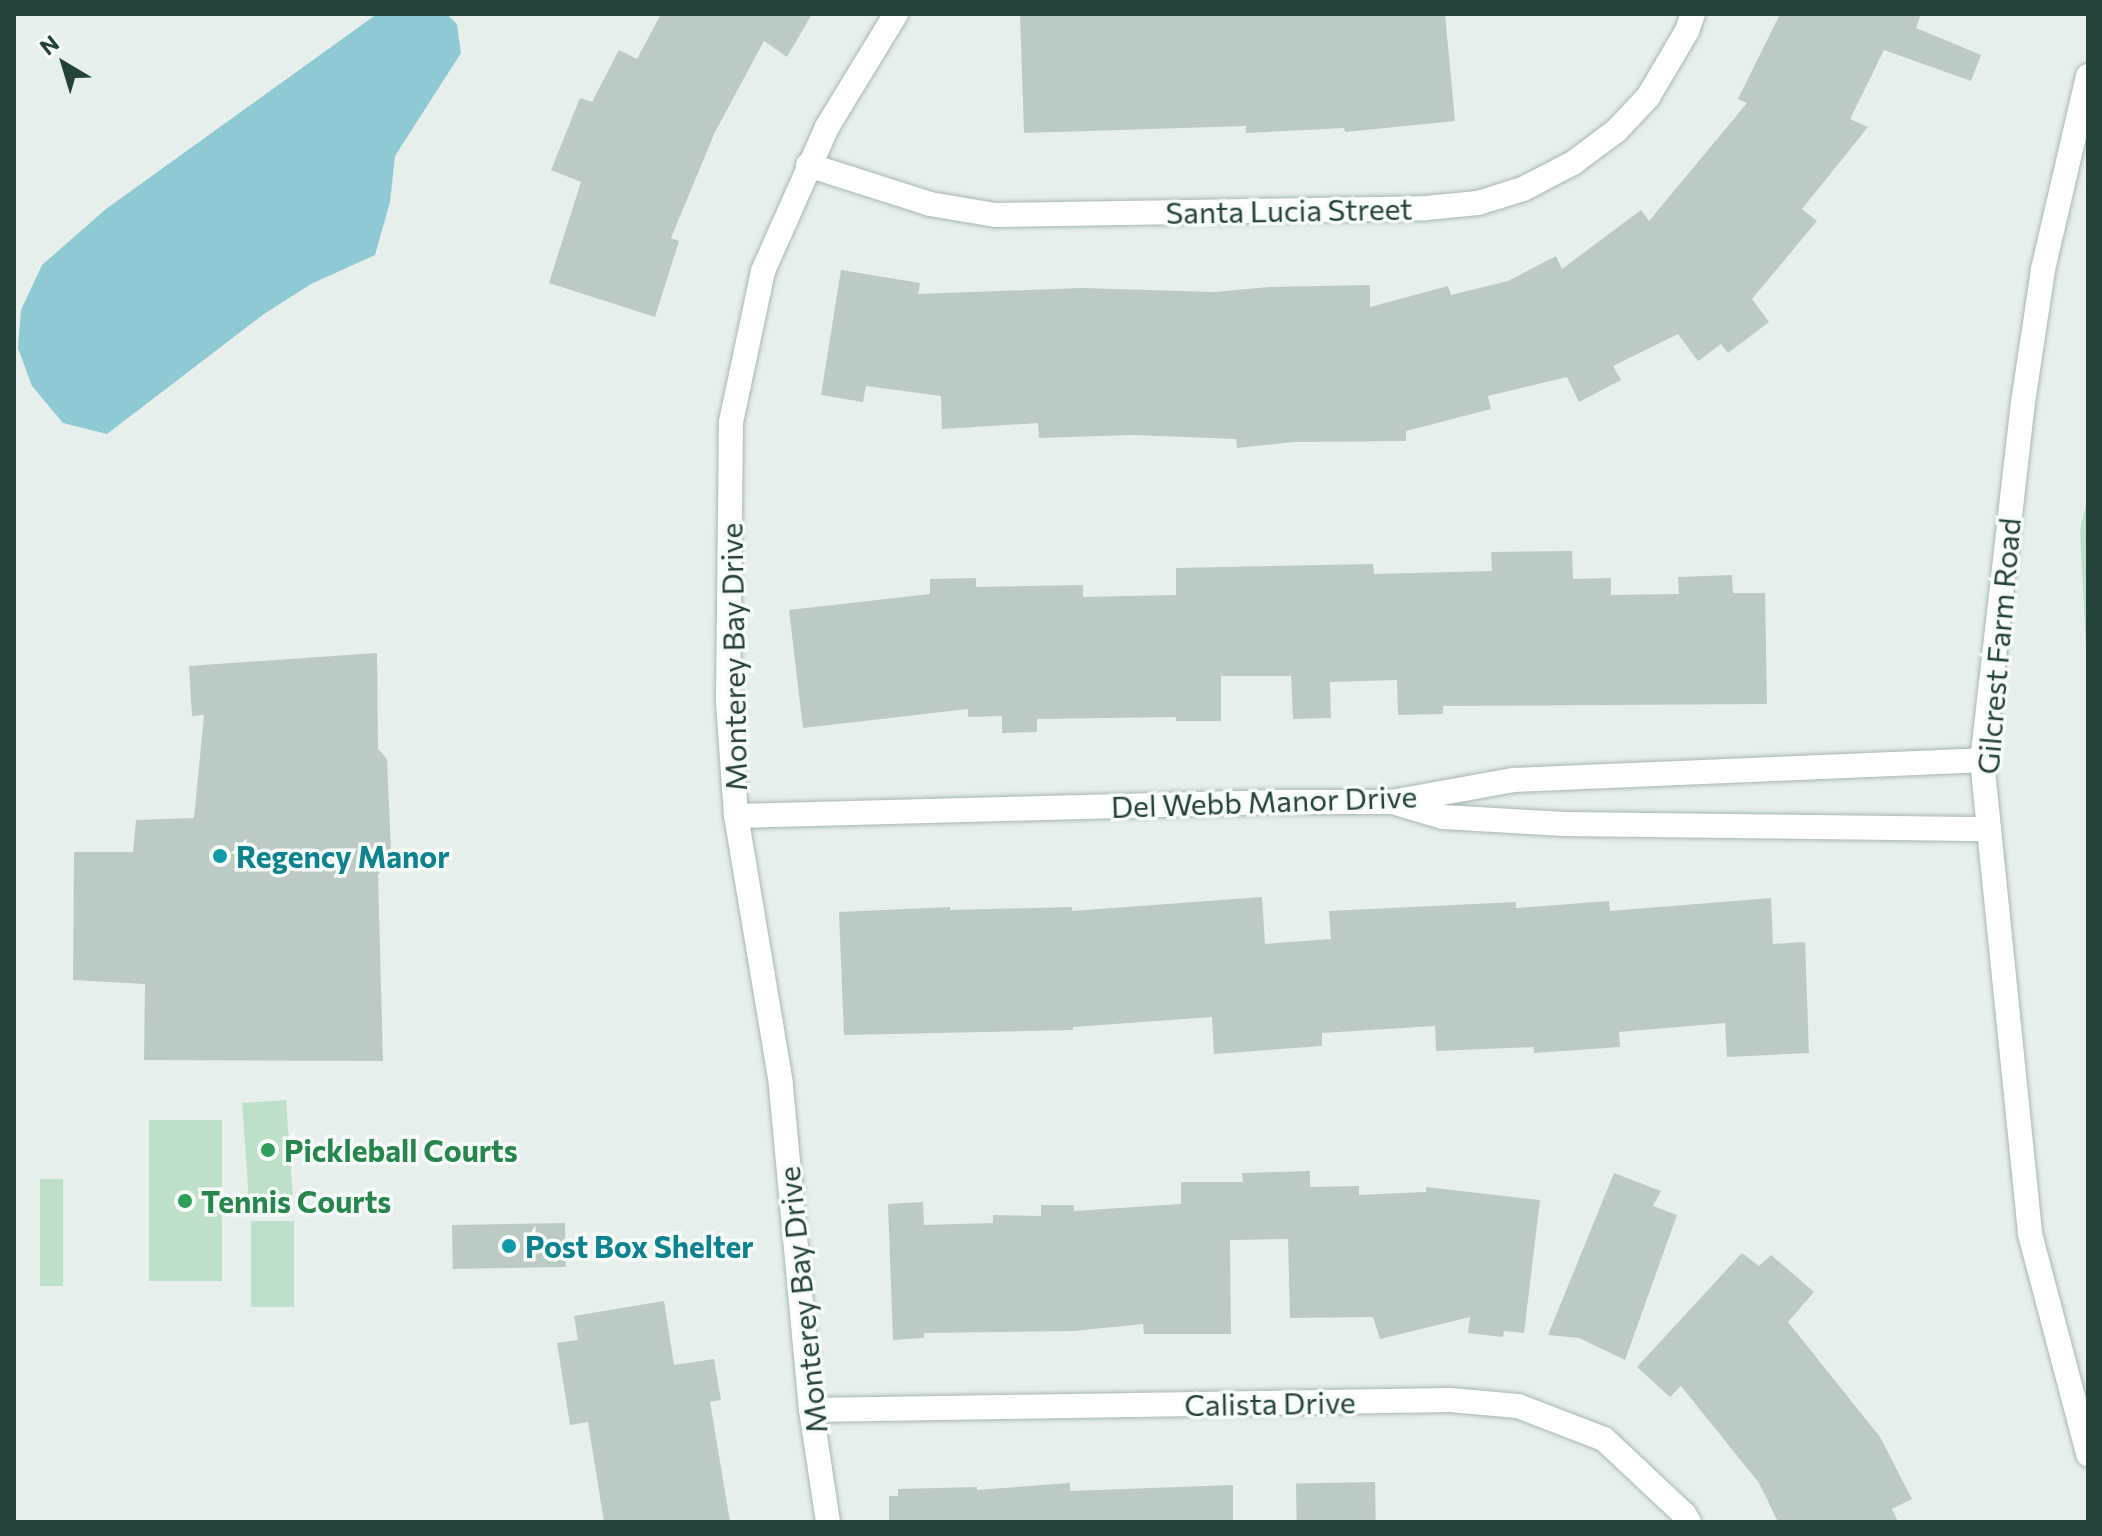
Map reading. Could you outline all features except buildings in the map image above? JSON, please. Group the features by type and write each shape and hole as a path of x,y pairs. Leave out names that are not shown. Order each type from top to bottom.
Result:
{"street":[{"name":"Monterey Bay Drive","path":"828,1522 811,1410 781,1084 736,816 728,701 731,422 763,271 808,165 855,77 896,14"},
{"name":"Santa Lucia Street","path":"808,165 930,204 995,215 1426,208 1478,203 1523,189 1573,163 1616,131 1648,97 1693,14"},
{"name":"Gilcrest Farm Road","path":"2088,76 2043,270 2023,402 1982,760 2030,1234 2088,1454"},
{"name":"Del Webb Manor Drive","path":"736,816 1277,802 1392,802 1513,780 1982,760"},
{"path":"1392,802 1443,817 1564,824 1989,829"},
{"name":"Calista Drive","path":"811,1410 1450,1400 1518,1406 1604,1439 1689,1522"}],"green space":[{"path":"2088,495 2088,686 2080,530"},
{"name":"Pickleball Courts","path":"286,1100 293,1196 249,1199 242,1103"},
{"name":"Tennis Courts","path":"149,1120 222,1120 222,1281 149,1281"},
{"path":"40,1179 63,1179 63,1286 40,1286"},
{"name":"Pickleball Courts","path":"251,1221 294,1221 294,1307 251,1307"}],"water":[{"path":"377,14 447,14 457,24 461,53 395,156 390,202 375,255 311,284 264,314 107,434 63,423 32,386 18,348 21,310 42,265 106,209"}],"place":[{"name":"Regency Manor","path":"220,856"},
{"name":"Pickleball Courts","path":"268,1150"},
{"name":"Tennis Courts","path":"185,1201"},
{"name":"Post Box Shelter","path":"509,1246"}]}
